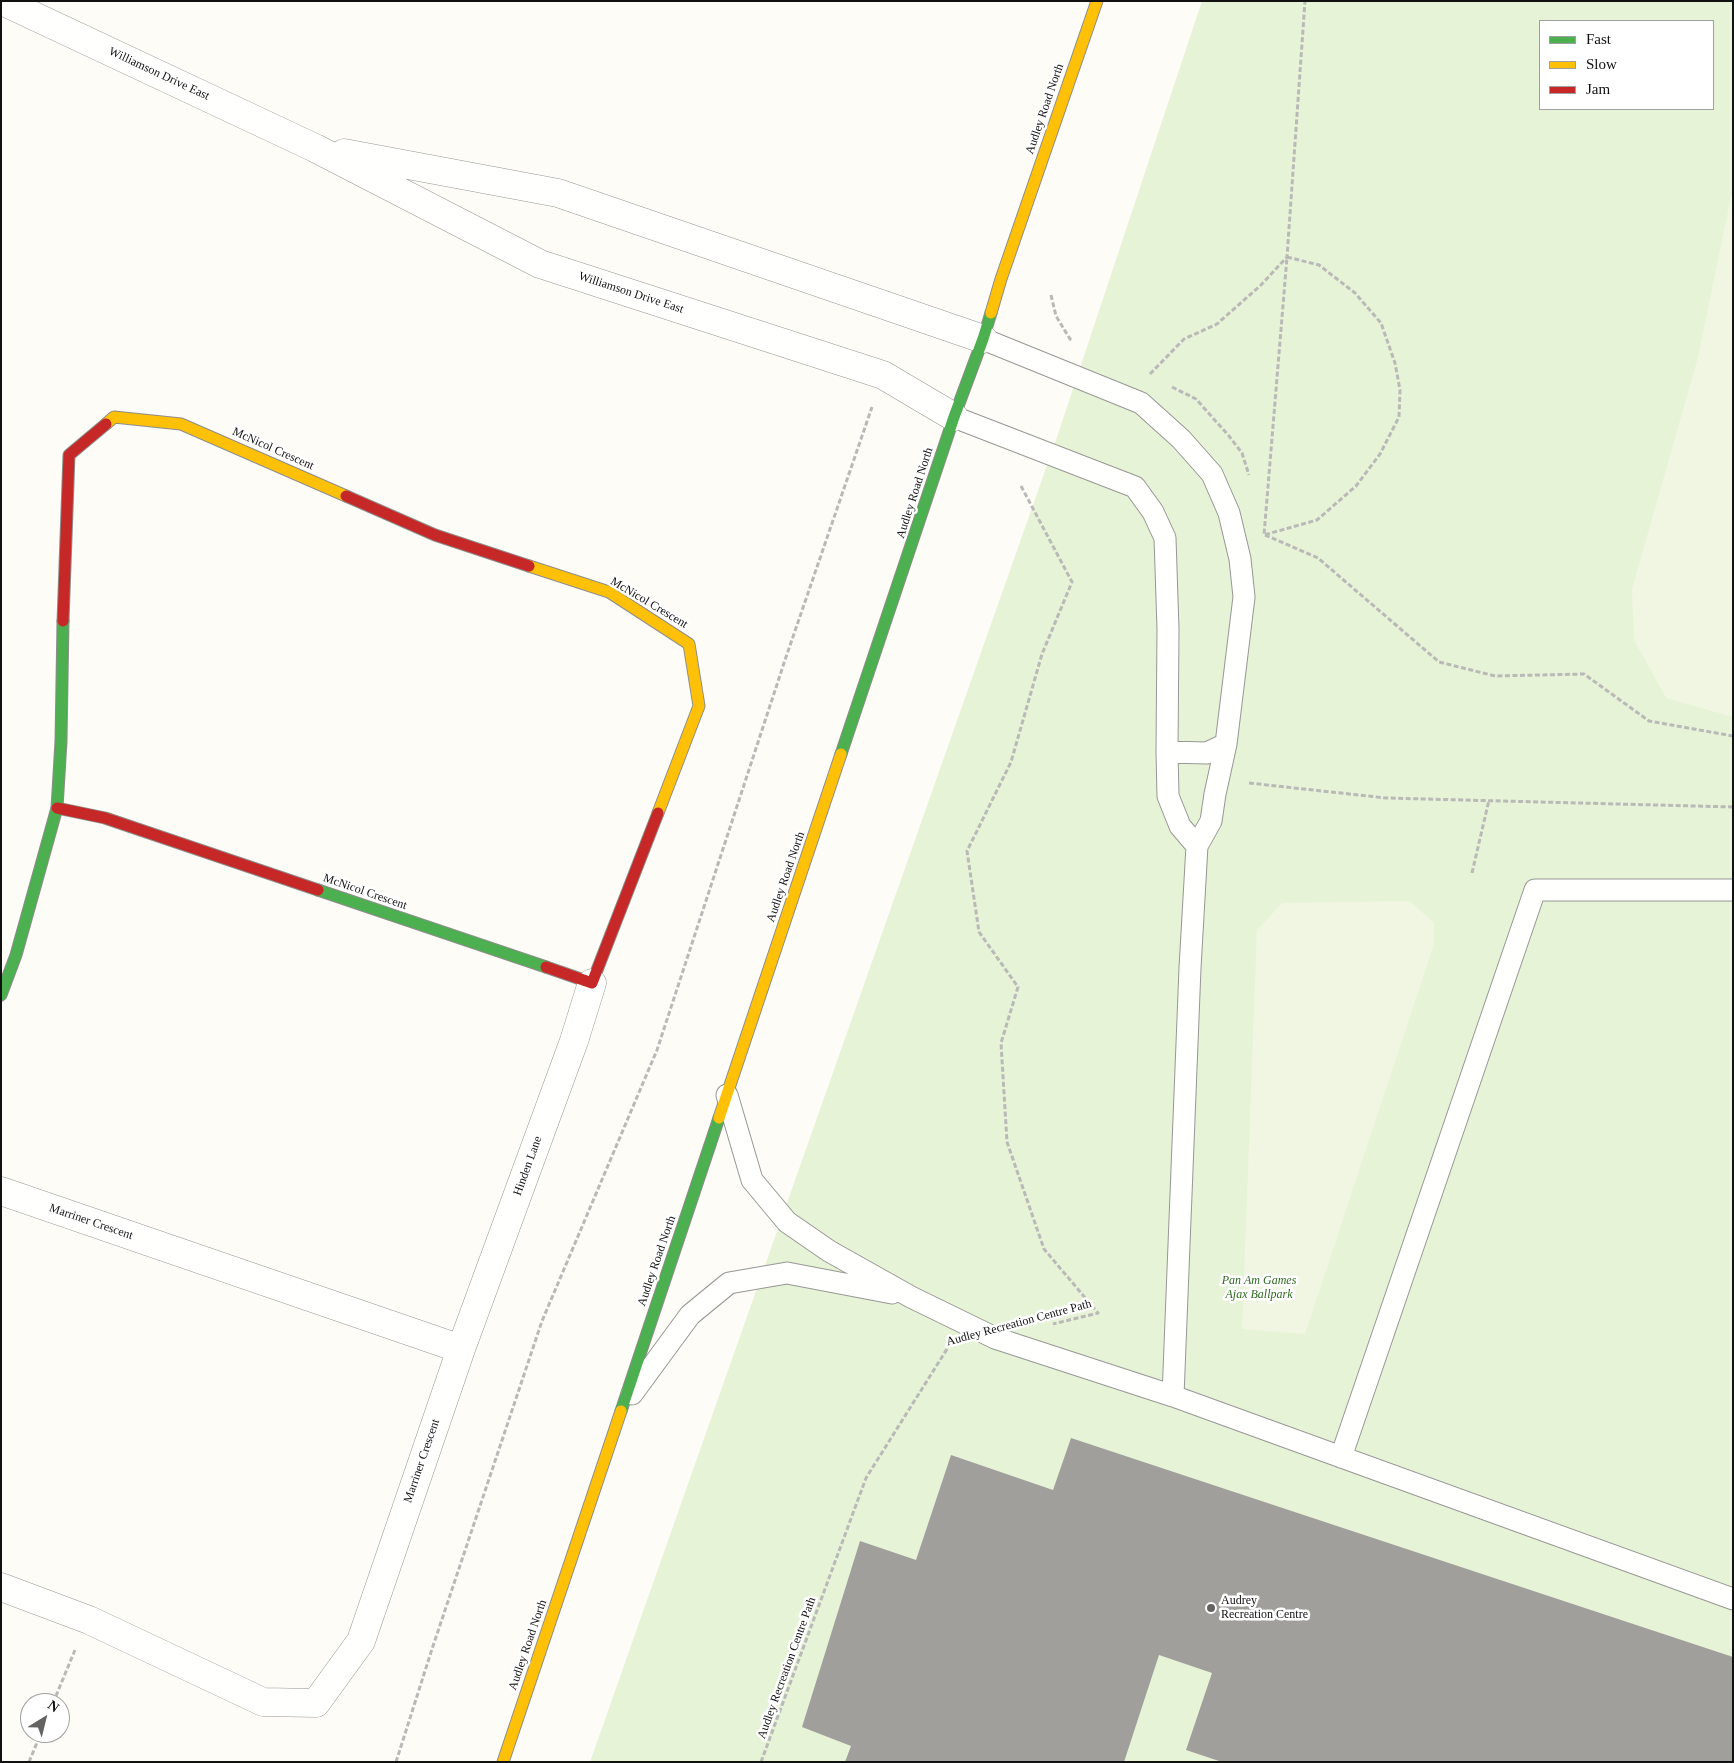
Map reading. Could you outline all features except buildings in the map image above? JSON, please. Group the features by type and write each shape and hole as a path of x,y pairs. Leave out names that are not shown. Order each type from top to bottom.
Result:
{"street":[{"name":"Williamson Drive East","path":"2,1 315,148 540,264 883,375 954,417"},
{"name":"Audley Road North","path":"503,1762 954,417 983,339 1001,280 1097,1"},
{"name":"Williamson Drive East","path":"315,148 558,193 983,339"},
{"name":"McNicol Crescent","path":"1,995 16,955 57,808 61,742 65,542 69,455 114,417 181,424 435,535 609,592 689,644 699,706 592,983 105,818 57,808"},
{"name":"Hinden Lane","path":"461,1349 574,1041 592,983"},
{"name":"Marriner Crescent","path":"1,1191 461,1349 361,1641 316,1702 263,1702 89,1620 1,1587"}],"lane":[{"path":"983,339 1141,403 1180,439 1212,474 1229,513 1240,559 1244,597 1226,744 1211,821 1197,846 1190,968 1173,1396"},
{"path":"954,417 1135,487 1153,512 1165,538 1168,630 1166,752 1168,796 1180,826 1197,846"},
{"path":"1166,752 1207,753 1226,744"},
{"path":"1341,1457 1535,890 1733,890"},
{"path":"727,1095 752,1180 787,1222 828,1251 911,1297 996,1338 1173,1396 1733,1599"},
{"path":"623,1406 690,1315 729,1283 787,1273 911,1297"}],"path":[{"path":"1264,544 1305,1"},
{"path":"1156,380 1148,376 1184,339 1217,324 1261,285 1287,257"},
{"path":"1264,535 1317,520 1356,486 1380,454 1399,417 1400,390 1395,363 1381,323 1355,293 1319,265 1287,257"},
{"path":"1051,295 1056,316 1070,339 1079,343"},
{"path":"396,1762 432,1648 542,1321 657,1050 782,670 883,375"},
{"path":"1164,384 1196,398 1242,454 1249,477"},
{"name":"Audley Recreation Centre Path","path":"1021,486 1072,582 1042,654 1011,762 967,851 979,932 1018,987 1001,1043 1007,1142 1044,1249 1098,1313 1052,1324"},
{"path":"1259,515 1264,535"},
{"path":"1264,535 1318,558 1439,662 1495,676 1584,674 1649,721 1733,736"},
{"path":"1250,775 1251,783 1377,796 1733,807"},
{"path":"1472,873 1489,800"},
{"name":"Audley Recreation Centre Path","path":"762,1762 866,1478 947,1349 996,1338"},
{"path":"57,1693 89,1620"},
{"path":"29,1762 36,1743"}],"green space":[{"name":"Pan Am Games Ajax Ballpark","path":"1202,1 1733,1 1733,1762 590,1762 1058,434"},
{"path":"1733,187 1733,717 1666,698 1634,640 1632,589 1698,357"},
{"path":"1410,901 1434,923 1434,944 1305,1334 1242,1329 1257,930 1282,903"}],"traffic: fast":[{"path":"841,754 954,417 991,313"},
{"path":"1,995 16,955 57,808 61,741 63,621"},
{"path":"318,890 546,967"},
{"path":"621,1411 719,1118"}],"traffic: slow":[{"path":"991,313 1097,1"},
{"path":"106,424 114,417 181,424 346,496"},
{"path":"529,566 609,592 689,644 699,706 658,813"},
{"path":"719,1118 841,754"},
{"path":"503,1762 621,1411"}],"traffic: jam":[{"path":"63,621 69,455 106,424"},
{"path":"346,496 435,535 529,566"},
{"path":"57,808 105,818 318,890"},
{"path":"546,967 592,983 658,813"}],"place":[{"name":"Audrey Recreation Centre","path":"1211,1608"}]}
